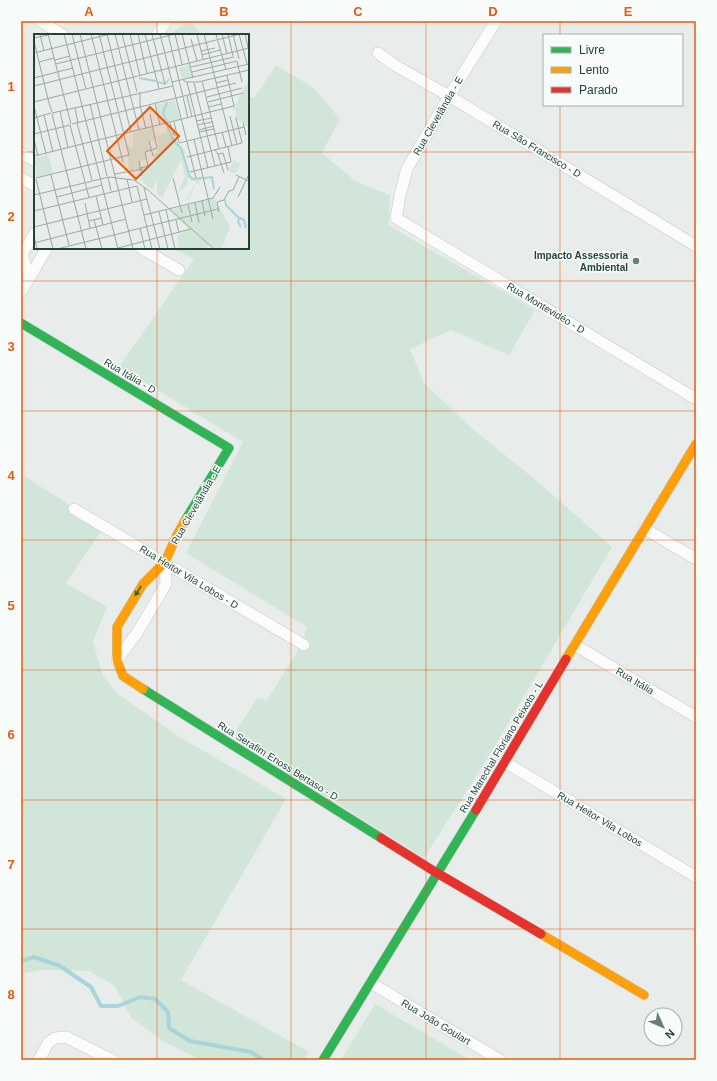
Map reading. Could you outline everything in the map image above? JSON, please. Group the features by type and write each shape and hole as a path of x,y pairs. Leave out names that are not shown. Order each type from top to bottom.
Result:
{"street":[{"path":"40,21 60,34"},
{"path":"157,34 166,21"},
{"name":"Rua Clevelândia - E","path":"396,218 407,169 449,96 496,21"},
{"name":"Rua São Francisco - D","path":"378,53 396,66 449,96 696,246"},
{"path":"21,153 34,160"},
{"path":"21,178 34,185"},
{"name":"Rua Montevidéo - D","path":"396,218 696,399"},
{"path":"29,278 22,254 34,235"},
{"path":"21,292 46,249"},
{"path":"142,249 179,270"},
{"name":"Rua Itália - D","path":"21,323 229,448"},
{"name":"Rua Marechal Floriano Peixoto - L","path":"323,1060 505,762 696,444"},
{"name":"Rua Clevelândia - E","path":"117,660 117,627 143,584 165,562 177,535 229,448"},
{"name":"Rua Heitor Vila Lobos - D","path":"74,508 304,645"},
{"path":"645,529 696,559"},
{"name":"Rua Clevelândia - E","path":"117,660 137,633 166,584 165,562"},
{"name":"Rua Itália","path":"575,645 696,717"},
{"name":"Rua Serafim Enoss Bertaso - D","path":"117,660 123,676 145,691 437,872 644,995"},
{"name":"Rua Heitor Vila Lobos","path":"505,762 696,877"},
{"name":"Rua João Goulart","path":"371,983 500,1060"},
{"path":"39,1060 48,1043 55,1038 66,1037 112,1060"}],"green space":[{"path":"189,21 201,34 170,34"},
{"path":"276,65 314,88 340,119 322,153 355,181 390,195 389,225 535,310 509,355 451,330 410,349 424,383 467,424 538,482 612,547 484,764 424,858 232,737 257,698 267,700 297,652 307,627 186,553 243,442 119,367 194,259 173,249 249,249 249,96 254,98"},
{"path":"21,474 104,527 66,583 107,607 93,642 103,676 118,694 178,736 286,799 181,980 309,1052 304,1060 196,1060 195,1057 163,1041 131,1018 115,986 89,971 41,970 21,974"},
{"path":"375,1004 470,1060 341,1060"}],"waterway":[{"path":"21,961 34,957 60,966 91,987 101,1006 118,1006 140,997 155,999 168,1012 169,1028 190,1041 251,1052 264,1060"}],"traffic: fast":[{"path":"21,323 229,448 186,519"},
{"path":"143,689 381,838"},
{"path":"323,1060 476,810"}],"traffic: slow":[{"path":"566,659 696,444"},
{"path":"143,689 123,676 117,660 117,627 143,584 165,562 186,519"},
{"path":"541,934 644,995"}],"traffic: jam":[{"path":"476,810 566,659"},
{"path":"381,838 437,873 541,934"}],"place":[{"name":"Impacto Assessoria Ambiental","path":"636,261"}]}
